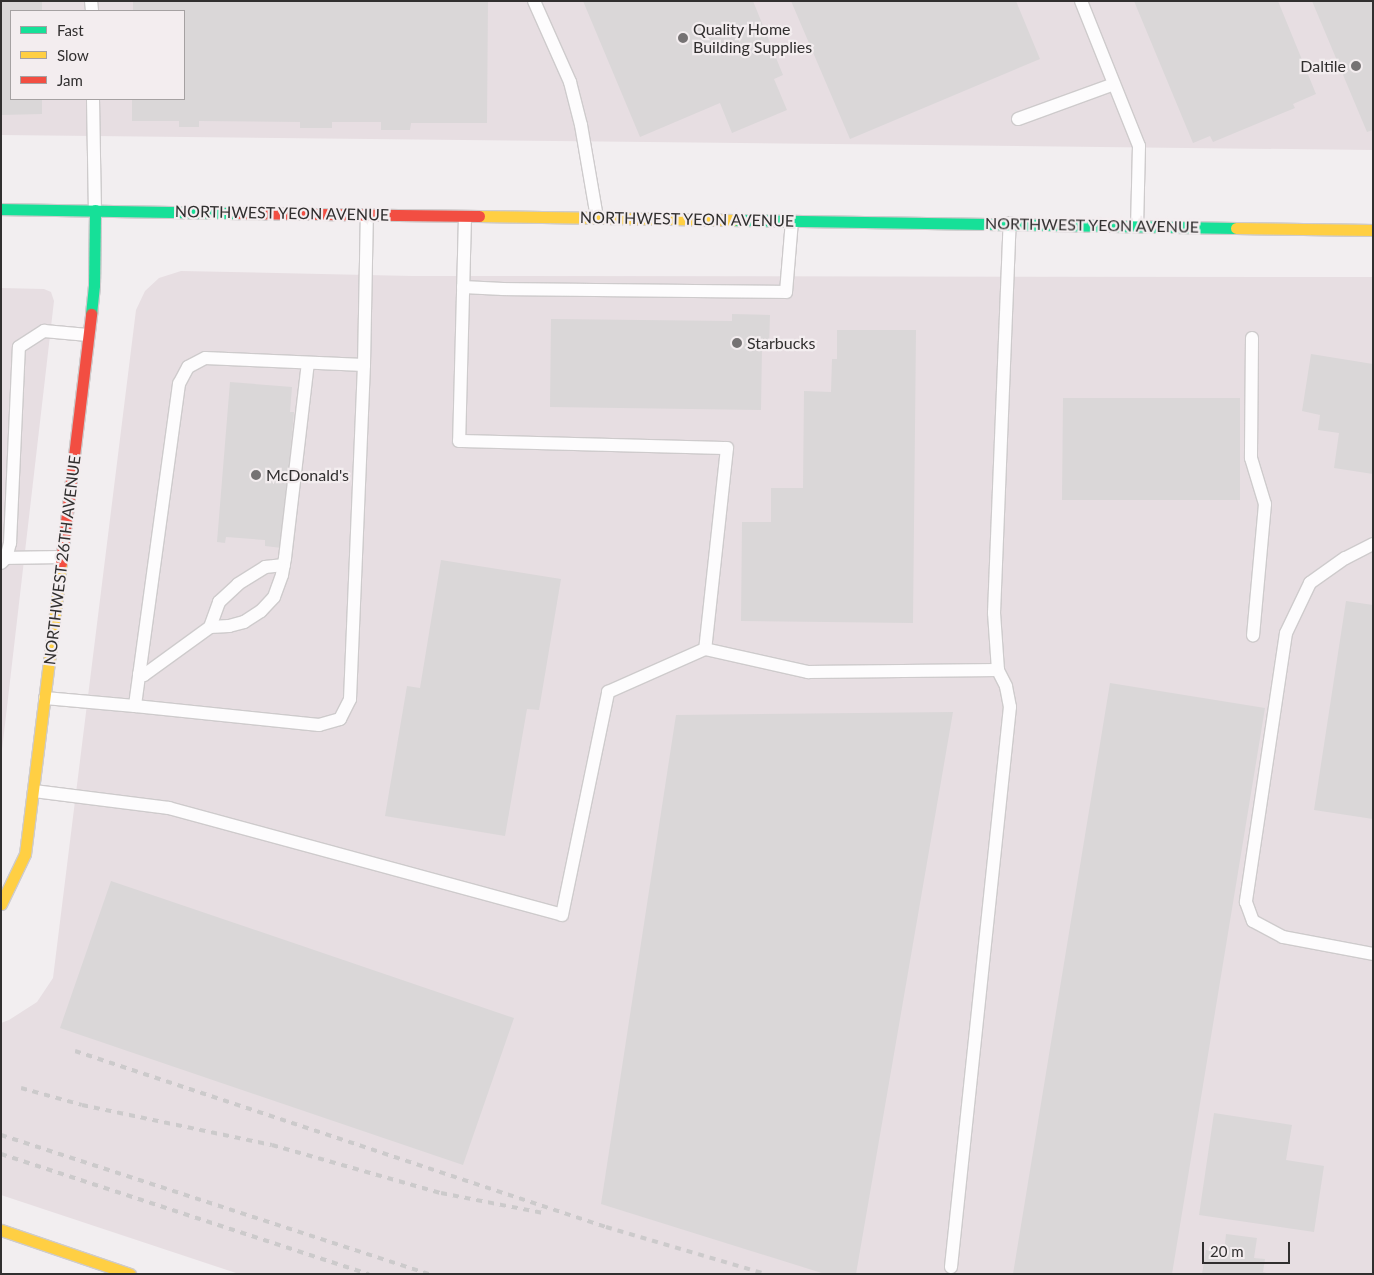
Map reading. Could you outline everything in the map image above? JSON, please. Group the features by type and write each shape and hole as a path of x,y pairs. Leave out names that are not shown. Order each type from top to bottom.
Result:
{"main road":[{"name":"NORTHWEST YEON AVENUE","path":"1,209 1373,230"},
{"name":"NORTHWEST 26TH AVENUE","path":"1,904 25,854 34,791 94,285 95,210"},
{"path":"1,1230 130,1274"}],"lane":[{"path":"534,1 570,82 581,126 597,218"},
{"path":"1081,1 1139,146 1137,226"},
{"path":"1018,119 1114,84"},
{"path":"93,100 95,210"},
{"path":"45,698 318,724 340,719 350,699 364,365 367,215"},
{"path":"465,217 459,441 727,448 705,649"},
{"path":"463,286 503,289 786,292 792,221"},
{"path":"951,1267 1010,707 1006,686 998,670 994,613 1010,223"},
{"path":"62,557 3,560 10,543 19,347 44,331 88,335"},
{"path":"1252,338 1251,458 1265,504 1253,635"},
{"path":"136,706 179,384 188,367 206,358 364,365"},
{"path":"139,674 144,674 210,627 228,626 244,622 261,611 274,597 284,565 308,363"},
{"path":"1373,544 1345,558 1310,583 1286,633 1246,902 1253,921 1283,937 1373,954"},
{"path":"210,627 219,602 238,584 265,567 284,565"},
{"path":"34,791 169,808 562,916 608,692 705,649 808,672 998,670"}],"shaded area":[{"path":"1,1 1373,1 1373,150 1,135"},
{"path":"181,271 412,276 1373,277 1373,1274 239,1274 1,1195 1,1023 37,1002 53,978 136,310 145,291 159,278"},
{"path":"1,288 44,289 51,292 54,301 1,759"}],"building":[{"path":"1,1 42,1 42,10 10,10 10,100 42,100 42,114 1,115"},
{"path":"133,1 488,1 487,123 411,123 410,130 381,130 381,122 332,122 332,128 300,128 300,122 199,121 199,127 179,127 179,121 132,121 132,100 185,100 185,10 133,10"},
{"name":"Quality Home Building Supplies","path":"583,1 753,1 783,75 774,79 787,110 732,133 720,103 640,137"},
{"path":"791,1 1016,1 1040,59 850,139"},
{"path":"1134,1 1278,1 1316,94 1293,104 1295,108 1213,142 1210,136 1193,143"},
{"name":"Daltile","path":"1312,1 1373,1 1373,130 1367,132"},
{"path":"732,314 770,315 769,348 762,348 761,410 550,407 551,319 732,321"},
{"path":"837,330 916,330 913,623 741,621 742,522 771,522 771,488 803,488 804,391 831,392 832,359 837,359"},
{"path":"1311,354 1373,364 1373,474 1334,468 1339,433 1318,430 1320,415 1302,411"},
{"name":"McDonald's","path":"230,382 292,387 290,412 294,412 282,548 265,546 265,540 226,537 225,543 217,542"},
{"path":"1063,398 1240,398 1240,500 1062,500"},
{"path":"441,560 561,579 539,710 527,709 505,836 385,816 407,686 420,688"},
{"path":"1346,601 1373,605 1373,819 1314,810"},
{"path":"1110,683 1265,708 1172,1274 1013,1274"},
{"path":"953,712 856,1274 825,1274 601,1204 676,715"},
{"path":"111,881 514,1018 463,1165 60,1028"},
{"path":"1214,1113 1292,1125 1286,1160 1324,1166 1314,1232 1199,1215"},
{"path":"1226,1234 1257,1238 1254,1258 1265,1259 1263,1272 1270,1274 1202,1274 1206,1250 1224,1253"}],"railway":[{"path":"75,1051 606,1227 766,1274"},
{"path":"21,1088 82,1105 272,1145 441,1193 543,1213"},
{"path":"1,1135 430,1274"},
{"path":"1,1154 369,1274"}],"traffic: fast":[{"path":"1,209 237,213"},
{"path":"91,314 94,285 95,210"},
{"path":"733,220 1236,228"}],"traffic: slow":[{"path":"479,216 733,220"},
{"path":"1236,228 1373,230"},
{"path":"1,904 25,854 61,563"},
{"path":"1,1230 130,1274"}],"traffic: jam":[{"path":"237,213 479,216"},
{"path":"61,563 91,314"}],"place":[{"name":"Quality Home Building Supplies","path":"683,38"},
{"name":"Daltile","path":"1356,66"},
{"name":"Starbucks","path":"737,343"},
{"name":"McDonald's","path":"256,475"}]}
